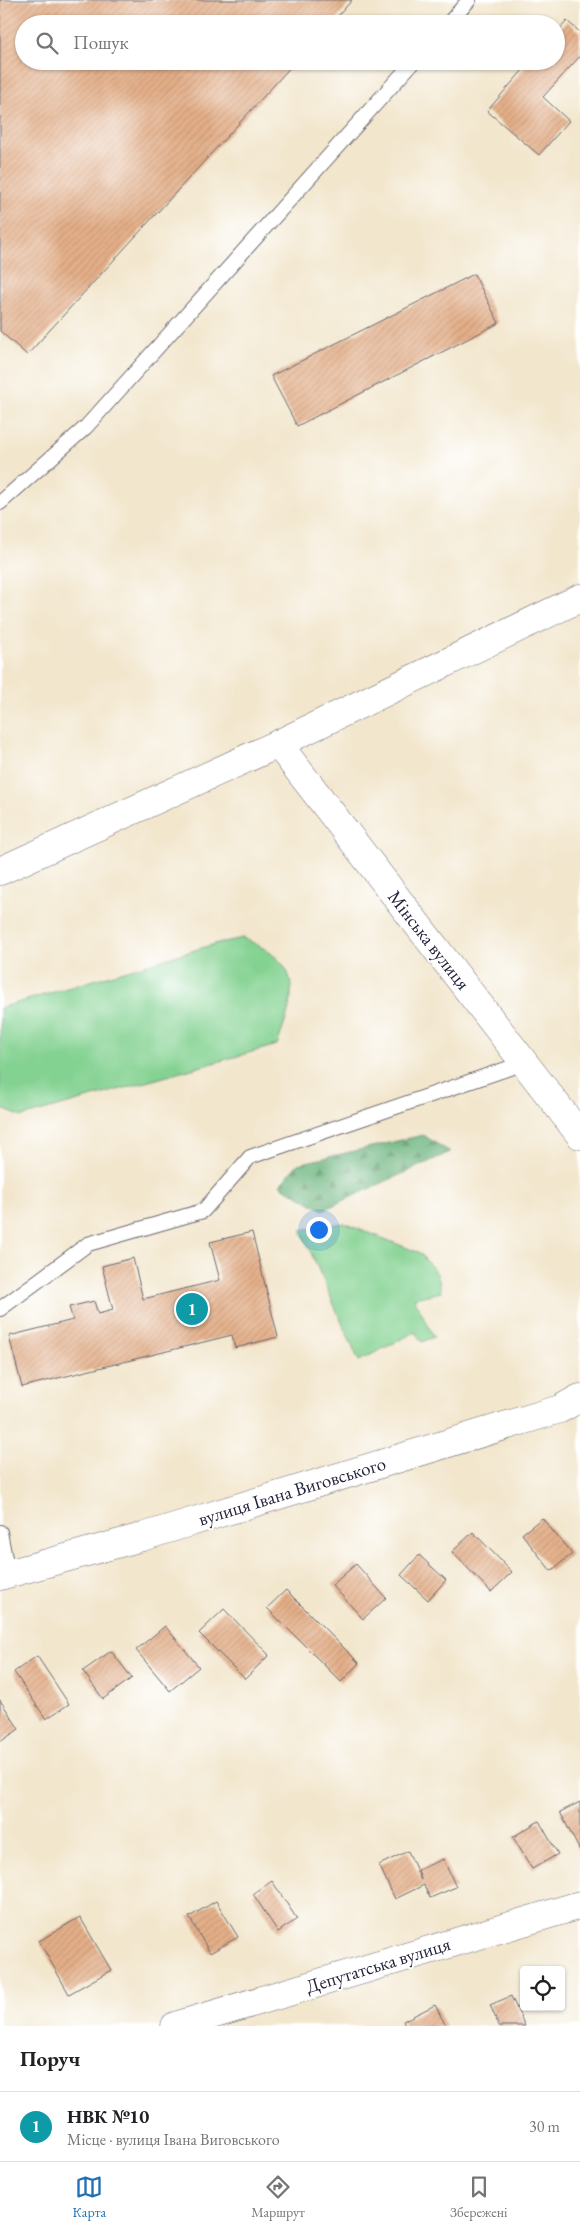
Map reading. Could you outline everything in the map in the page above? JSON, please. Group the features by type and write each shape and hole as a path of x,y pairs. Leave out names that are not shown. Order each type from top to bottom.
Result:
{"street":[{"path":"0,871 278,744 580,598"},
{"name":"Мінська вулиця","path":"278,744 580,1135"},
{"name":"вулиця Івана Виговського","path":"4,1575 142,1537 550,1412 580,1398"},
{"name":"Депутатська вулиця","path":"175,2026 580,1905"}],"lane":[{"path":"456,15 469,0"},
{"path":"0,503 86,427 406,70"},
{"path":"0,1309 88,1244 203,1211 250,1157 524,1062"},
{"path":"0,1532 4,1575"}],"green space":[{"path":"243,938 263,948 277,958 286,969 290,981 289,1009 277,1045 22,1117 0,1108 0,1008 215,944"},
{"path":"423,1135 450,1152 323,1210 280,1185 298,1164"},
{"path":"344,1223 420,1253 438,1275 441,1292 414,1298 434,1337 422,1342 415,1332 359,1361 301,1230"}],"building":[{"path":"0,0 352,0 339,15 15,15 15,70 288,70 27,355 0,331"},
{"path":"567,21 580,32 580,56 543,97 569,121 539,155 487,111 523,70 565,70 565,23"},
{"path":"474,274 499,323 297,426 271,376"},
{"path":"252,1232 278,1337 235,1348 232,1335 22,1387 9,1336 73,1320 69,1307 94,1301 98,1314 113,1310 102,1266 133,1258 143,1299 220,1280 210,1242"},
{"path":"542,1518 572,1554 551,1571 522,1534"},
{"path":"473,1532 512,1572 491,1592 452,1552"},
{"path":"419,1555 446,1580 428,1600 401,1575"},
{"path":"356,1564 386,1598 363,1619 332,1585"},
{"path":"286,1590 359,1663 341,1682 267,1608"},
{"path":"224,1609 269,1655 245,1679 199,1633"},
{"path":"165,1626 199,1667 170,1691 136,1650"},
{"path":"111,1651 132,1678 103,1699 83,1671"},
{"path":"37,1656 69,1704 46,1719 14,1672"},
{"path":"0,1700 19,1729 0,1742"},
{"path":"580,1802 580,1851 560,1812"},
{"path":"539,1821 558,1854 532,1869 513,1837"},
{"path":"408,1851 421,1880 418,1870 443,1859 456,1887 430,1898 424,1885 395,1899 379,1865"},
{"path":"272,1881 297,1919 278,1932 253,1894"},
{"path":"216,1901 238,1937 210,1953 189,1917"},
{"path":"80,1917 111,1970 69,1994 39,1941"},
{"path":"511,1996 525,2026 499,2026 490,2005"},
{"path":"435,2005 446,2026 405,2026 403,2021"}],"place":[{"name":"НВК №10","path":"192,1309"}]}
